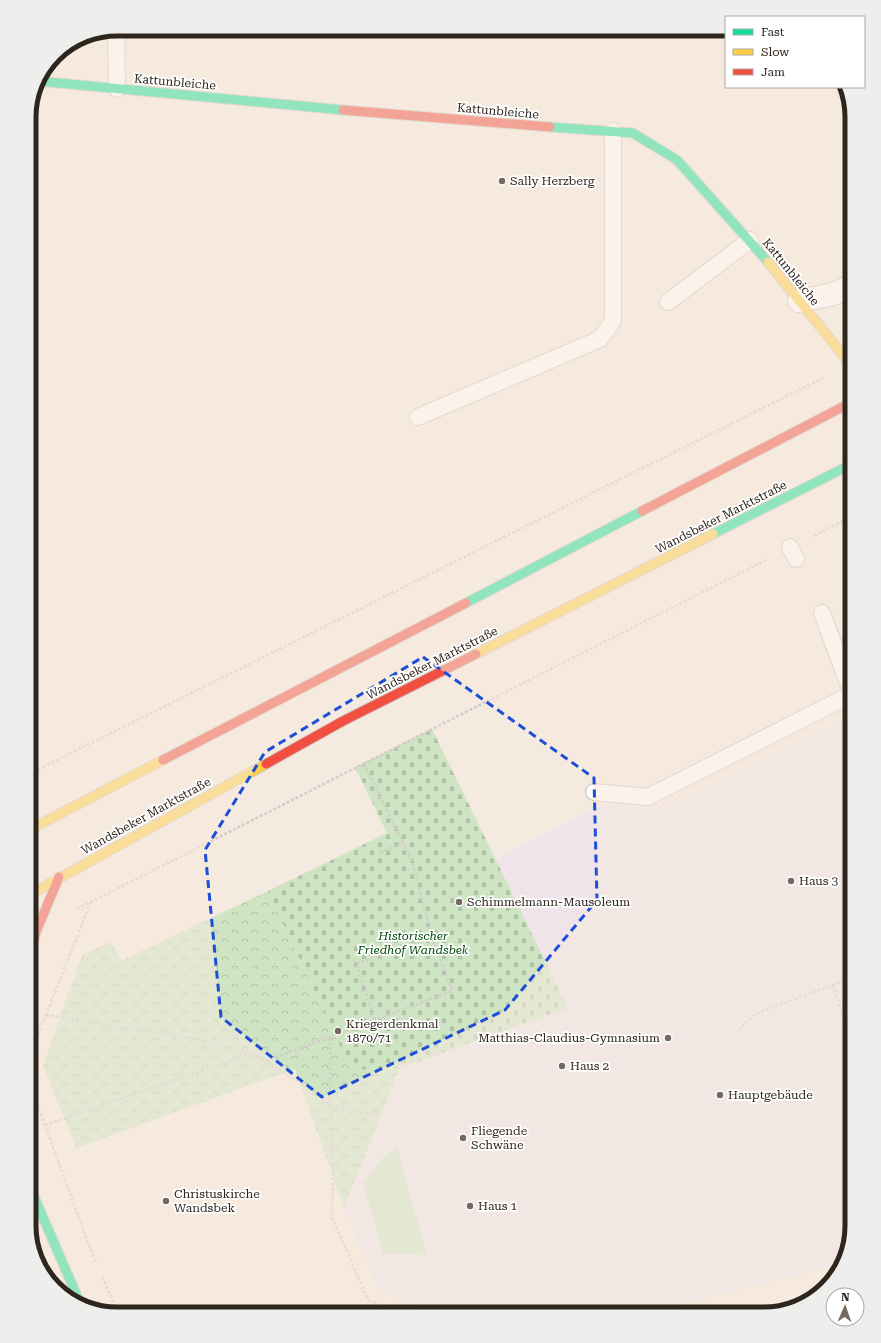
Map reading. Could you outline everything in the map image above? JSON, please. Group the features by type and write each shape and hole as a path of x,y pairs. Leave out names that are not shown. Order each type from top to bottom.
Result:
{"main road":[{"name":"Kattunbleiche","path":"44,82 475,122 633,132 677,160 750,240 845,358"},
{"path":"36,826 845,406"},
{"name":"Wandsbeker Marktstraße","path":"36,891 343,721 845,468"},
{"path":"36,932 59,877"},
{"path":"36,1201 77,1296"}],"street":[{"path":"799,301 834,294 845,288"}],"lane":[{"path":"116,36 116,89"},
{"path":"418,417 600,339 613,321 613,131"},
{"path":"668,302 750,240"},
{"path":"822,613 845,675"},
{"path":"594,792 648,797 845,698"}],"path":[{"path":"36,771 829,375"},
{"path":"36,1040 91,902 364,764 793,553 845,520"},
{"path":"266,1061 452,991 432,937 412,861 364,764"},
{"path":"380,853 403,842"},
{"path":"375,1020 356,964 432,937"},
{"path":"738,1030 757,1013 845,981"},
{"path":"833,985 845,1024"},
{"path":"46,1015 192,1038 250,1054 266,1061 314,1092 330,1106 380,1116"},
{"path":"330,1037 330,1106 334,1173 332,1217 368,1300 384,1307"},
{"path":"45,1124 250,1054"},
{"path":"36,1101 97,1266"},
{"path":"100,1273 116,1307"}],"highlighted area":[{"path":"423,657 594,778 597,900 505,1010 322,1097 221,1017 205,850 265,752"}],"shaded area":[{"name":"Matthias-Claudius-Gymnasium","path":"845,720 845,1226 842,1247 835,1265 670,1307 420,1307 378,1289 344,1208 400,1068 568,1008 495,860 608,802 654,810"}],"green space":[{"name":"Historischer Friedhof Wandsbek","path":"432,729 568,1008 400,1068 364,1070 343,1053 268,891 387,833 355,767"},
{"path":"268,891 343,1053 364,1070 400,1068 344,1208 295,1069 76,1148 43,1065 82,955 111,942 122,960"},
{"path":"397,1148 427,1255 383,1254 363,1183 383,1157"}],"traffic: fast":[{"path":"44,82 343,110"},
{"path":"550,127 633,133 677,160 768,262"},
{"path":"713,534 845,468"},
{"path":"466,603 642,511"},
{"path":"36,1201 77,1296"}],"traffic: slow":[{"path":"768,262 845,358"},
{"path":"476,654 713,534"},
{"path":"36,826 163,760"},
{"path":"36,891 266,764"}],"traffic: jam":[{"path":"343,110 550,127"},
{"path":"642,511 845,406"},
{"path":"163,760 466,603"},
{"path":"266,764 343,721 476,654"},
{"path":"36,932 59,877"}],"place":[{"name":"Sally Herzberg","path":"502,181"},
{"name":"Haus 3","path":"791,881"},
{"name":"Schimmelmann-Mausoleum","path":"459,902"},
{"name":"Kriegerdenkmal 1870/71","path":"338,1031"},
{"name":"Matthias-Claudius-Gymnasium","path":"668,1038"},
{"name":"Haus 2","path":"562,1066"},
{"name":"Hauptgebäude","path":"720,1095"},
{"name":"Fliegende Schwäne","path":"463,1138"},
{"name":"Christuskirche Wandsbek","path":"166,1201"},
{"name":"Haus 1","path":"470,1206"}]}
